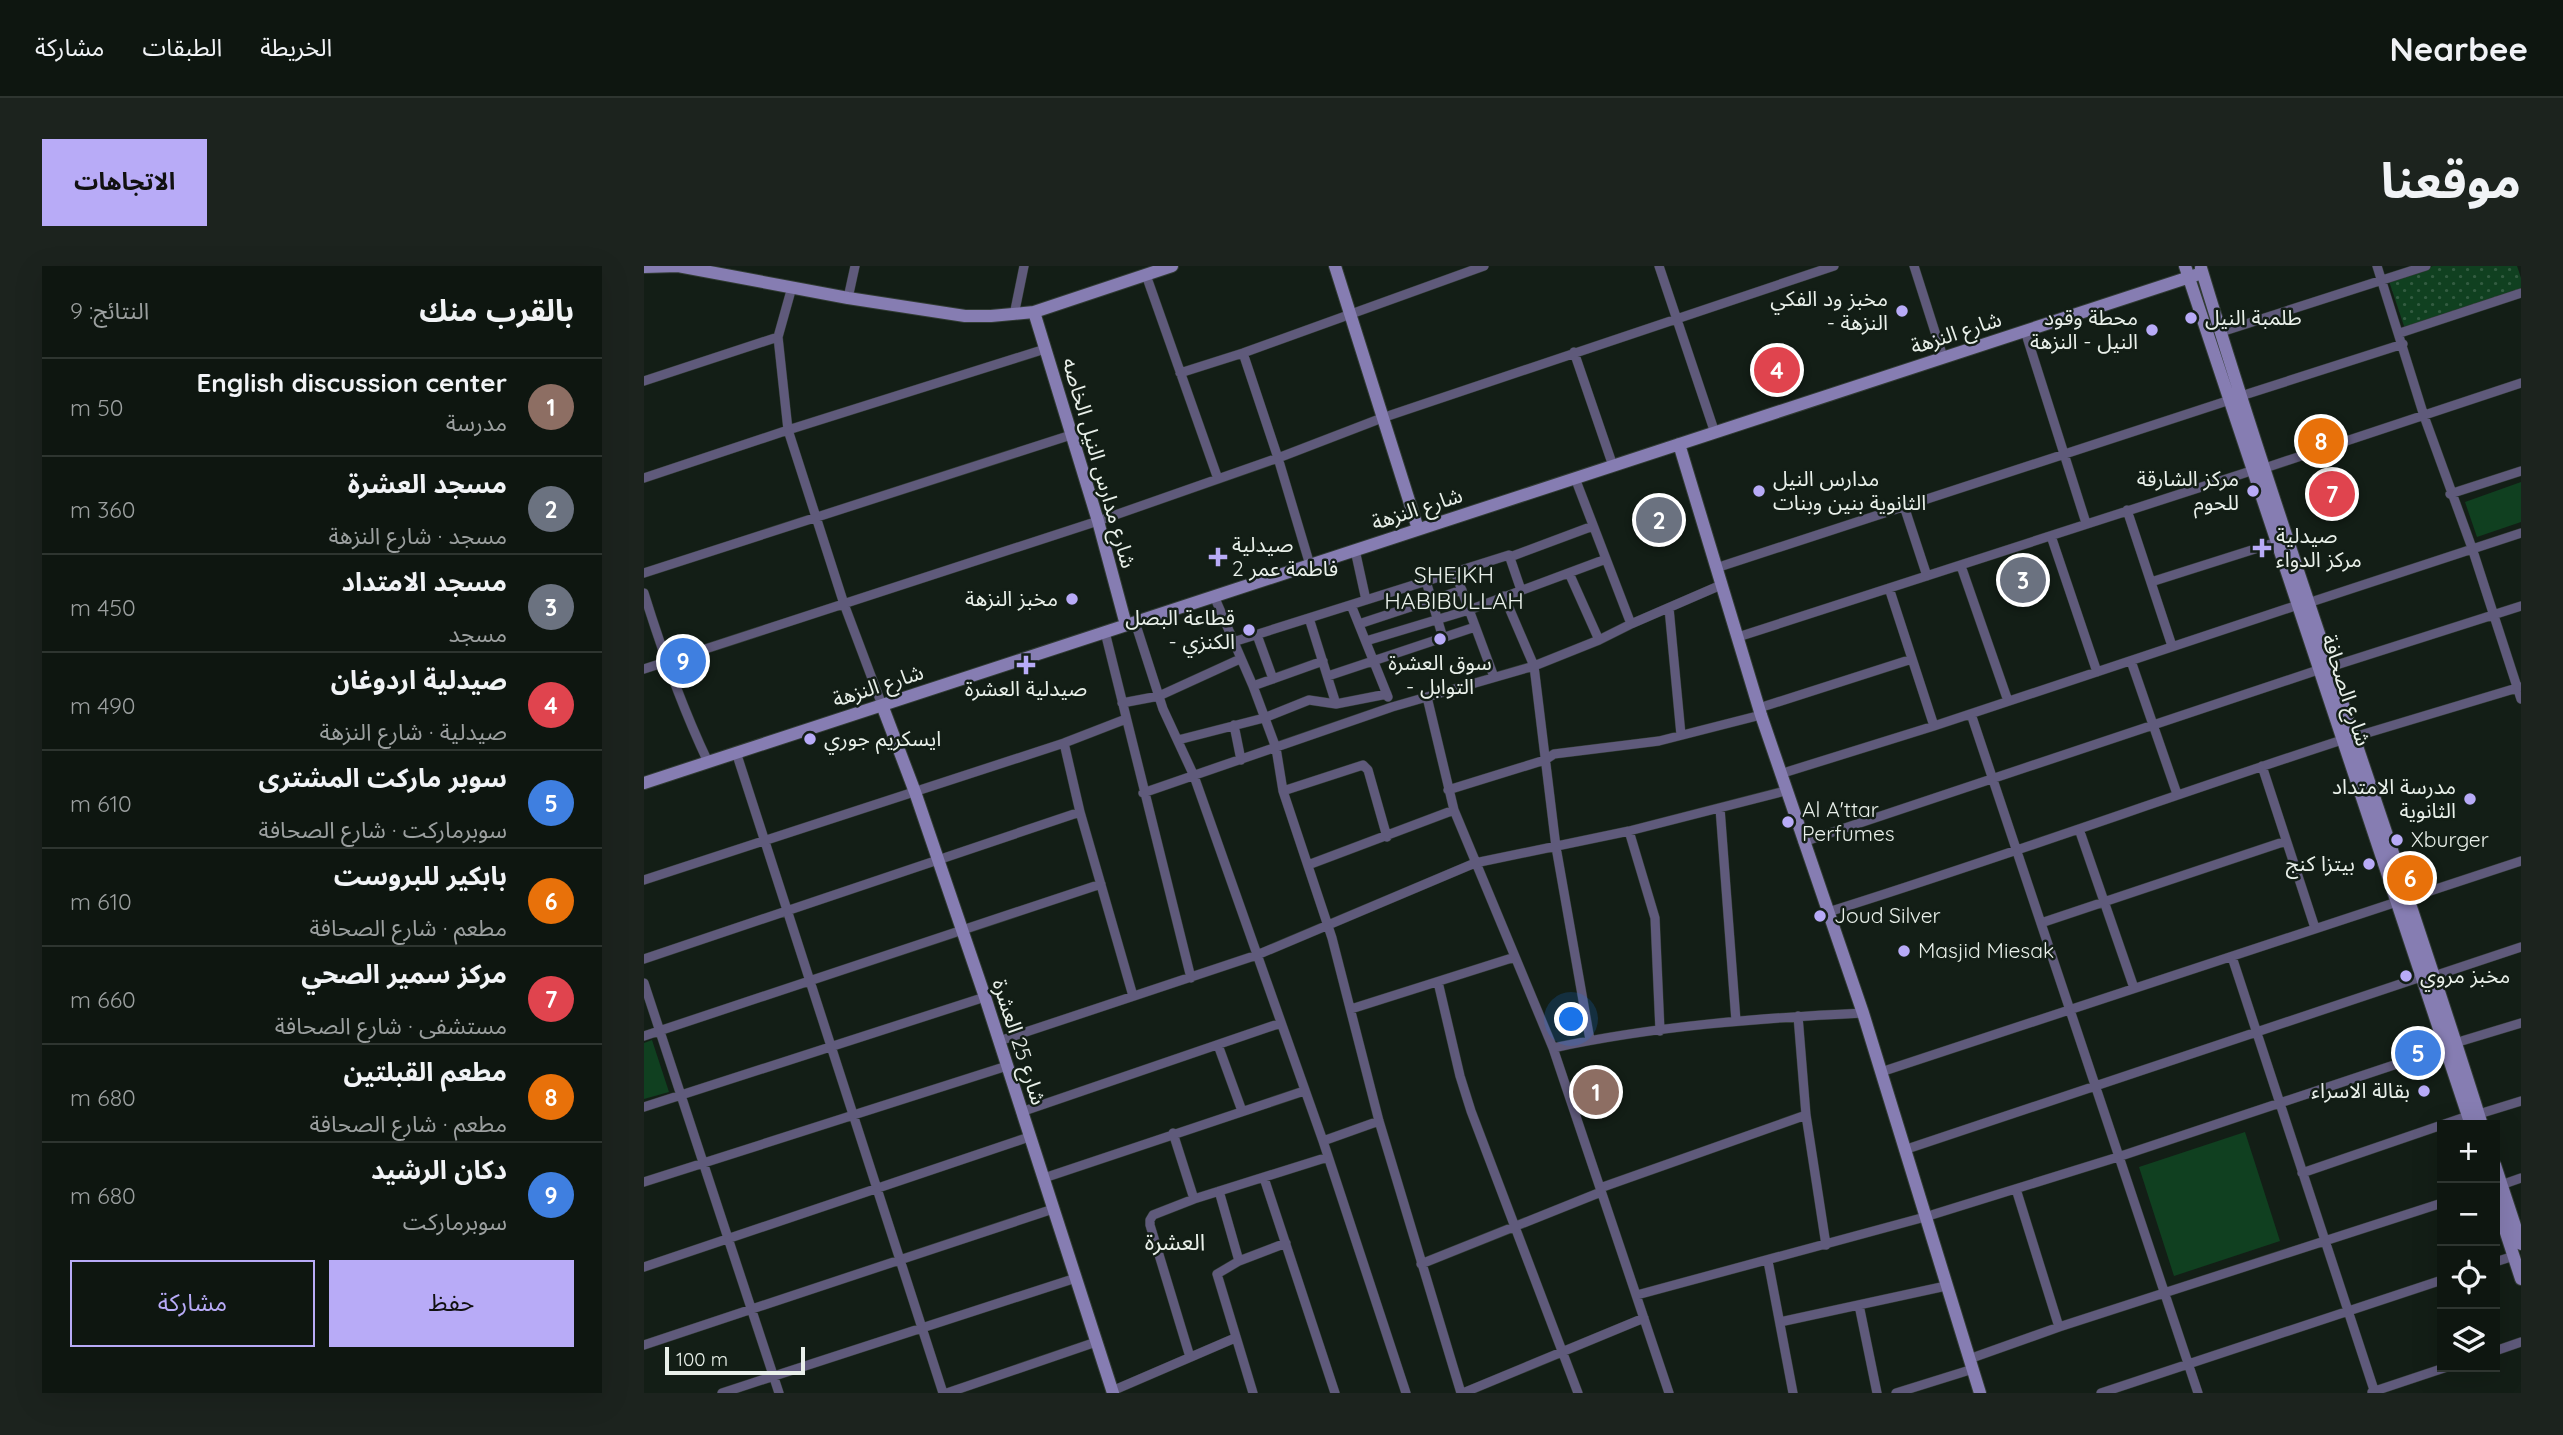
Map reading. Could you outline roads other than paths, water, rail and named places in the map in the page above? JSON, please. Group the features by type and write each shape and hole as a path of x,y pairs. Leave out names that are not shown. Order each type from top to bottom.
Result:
{"street":[{"path":"848,298 855,266"},
{"path":"1014,315 1024,266"},
{"path":"644,267 709,269 848,298 965,316 1034,312 1172,266"},
{"path":"1335,266 1418,529"},
{"path":"1180,373 1350,316 1463,269 1484,266"},
{"path":"1659,266 1715,433"},
{"path":"644,669 1098,521 1218,480 1382,418 1834,266"},
{"path":"1914,266 1943,357"},
{"path":"2377,266 2424,416 2472,548 2521,699"},
{"path":"2221,332 2426,266"},
{"name":"شارع النزهة","path":"644,783 2025,331 2193,269"},
{"name":"شارع الصحافة","path":"2193,269 2221,332 2235,398"},
{"name":"شارع الصحافة","path":"2193,269 2475,1120"},
{"path":"1146,275 1218,480"},
{"path":"792,287 778,337 788,430 844,604 882,705"},
{"path":"2400,333 2521,293"},
{"name":"شارع مدارس النيل الخاصه","path":"1034,312 1130,624"},
{"path":"2025,331 2086,523"},
{"path":"644,381 778,337"},
{"path":"1716,568 2403,344"},
{"path":"644,478 1045,349"},
{"path":"1574,352 1613,466"},
{"path":"1243,353 1310,565"},
{"path":"1738,637 2521,383"},
{"path":"644,573 1071,435"},
{"path":"1679,444 1785,791 1863,1013 1980,1393"},
{"name":"شارع الصحافة","path":"2260,469 2277,542 2303,604"},
{"path":"2451,494 2521,471"},
{"path":"1575,478 1631,624"},
{"path":"1904,506 1927,576"},
{"path":"2127,510 2172,646"},
{"path":"1233,642 1509,555 1510,557 1593,526"},
{"path":"1780,774 2521,533"},
{"path":"2051,536 2097,672"},
{"path":"2151,582 2277,542"},
{"path":"1355,550 1366,600"},
{"path":"1510,557 1521,590"},
{"path":"1366,641 1469,610 1606,559"},
{"path":"1961,566 2008,701"},
{"path":"1455,572 1494,677"},
{"path":"1569,573 1600,640"},
{"path":"1426,581 1443,638"},
{"path":"1143,793 1392,707 1534,666 1600,640 1721,585"},
{"path":"1889,588 1934,726"},
{"path":"1359,624 1462,590"},
{"path":"644,593 666,662 708,762"},
{"path":"1214,596 1253,686 1276,748 1283,791 1328,926 1379,1121 1462,1393 1644,1318"},
{"path":"1504,596 1534,666 1556,847 1590,1040"},
{"path":"1351,605 1392,707"},
{"path":"1803,842 2521,606"},
{"path":"1669,608 1681,735"},
{"path":"1309,618 1336,704"},
{"path":"1130,624 1194,776 1323,1141 1406,1393"},
{"path":"1328,676 1475,626"},
{"path":"1105,632 1191,978"},
{"path":"1257,635 1273,679"},
{"path":"1448,790 1545,760 1553,754 1659,741 1681,735 1760,712 1912,659"},
{"path":"1122,703 1159,696 1240,660"},
{"path":"1253,686 1323,661"},
{"path":"2132,661 2177,794"},
{"path":"1828,912 2017,851 2262,766 2519,687"},
{"path":"1178,740 1264,718 1309,700 1336,704 1387,694"},
{"path":"1427,697 1454,810 1553,1048 1669,1393"},
{"name":"شارع 25 العشرة","path":"882,705 915,792 985,997 1113,1392"},
{"path":"1971,714 2198,1393"},
{"path":"644,880 1064,743 1126,719"},
{"path":"1234,725 1241,760"},
{"path":"1064,743 1080,812 1133,996"},
{"path":"736,752 830,1048 945,1393 1096,1342"},
{"path":"1283,791 1363,765 1368,770 1387,837"},
{"path":"2262,766 2315,929"},
{"path":"999,1041 1257,955 1475,863 1629,831 1785,791"},
{"path":"1720,808 1736,1021"},
{"path":"1308,865 1454,810"},
{"path":"644,959 1080,812"},
{"path":"2079,829 2134,988"},
{"path":"1629,831 1655,918 1660,1031"},
{"path":"2041,923 2286,841"},
{"path":"1881,1072 2521,861"},
{"path":"644,1036 1101,884"},
{"path":"1904,1150 2094,1085 2521,947"},
{"path":"1351,1009 1515,957"},
{"path":"2232,957 2374,1392 2437,1370"},
{"path":"1438,982 1463,1084 1578,1393"},
{"path":"644,984 779,1393"},
{"path":"644,1107 985,997"},
{"path":"1553,1048 1590,1040 1736,1021 1863,1013"},
{"path":"1798,1016 1806,1115 1826,1245"},
{"path":"1021,1112 1281,1023"},
{"path":"1637,1295 1826,1245 2016,1189 2521,1023"},
{"path":"1218,1045 1242,1111"},
{"path":"644,1182 853,1113 1007,1066"},
{"path":"1044,1178 1304,1091"},
{"path":"2475,1120 2521,1101"},
{"path":"1421,1264 1601,1190 1806,1115"},
{"path":"1323,1141 1379,1121"},
{"path":"2302,1173 2437,1132"},
{"path":"1173,1133 1194,1199"},
{"path":"644,1267 1029,1138"},
{"path":"1190,1357 1150,1220 1157,1212 1328,1157"},
{"path":"1264,1178 1335,1393"},
{"path":"2501,1185 2521,1178"},
{"path":"2500,1182 2521,1244"},
{"path":"2016,1189 2059,1327"},
{"path":"1219,1191 1239,1261"},
{"path":"1896,1393 2059,1327 2437,1205"},
{"path":"644,1345 1053,1209"},
{"path":"2500,1214 2521,1279"},
{"path":"1253,1393 1216,1277 1218,1271 1286,1243"},
{"path":"2500,1260 2514,1256"},
{"path":"1768,1261 1793,1393"},
{"path":"722,1393 1076,1278"},
{"path":"2101,1393 2437,1282"},
{"path":"1780,1322 1946,1286"},
{"path":"1859,1305 1877,1393"},
{"path":"1113,1392 1235,1338"},
{"path":"2500,1349 2521,1342"}],"place":[{"name":"مخبز ود الفكي - النزهة","path":"1902,311"},
{"name":"طلمبة النيل","path":"2191,318"},
{"name":"محطة وقود النيل - النزهة","path":"2152,330"},
{"name":"صيدلية اردوغان","path":"1777,370"},
{"name":"مطعم القبلتين","path":"2321,441"},
{"name":"مدارس النيل الثانوية بنين وبنات","path":"1759,491"},
{"name":"مركز الشارقة للحوم","path":"2253,491"},
{"name":"مركز سمير الصحي","path":"2332,494"},
{"name":"مسجد العشرة","path":"1659,520"},
{"name":"صيدلية مركز الدواء","path":"2262,548"},
{"name":"صيدلية فاطمة عمر 2","path":"1218,557"},
{"name":"مسجد الامتداد","path":"2023,580"},
{"name":"مخبز النزهة","path":"1072,599"},
{"name":"قطاعة البصل - الكنزي","path":"1249,630"},
{"name":"سوق العشرة - التوابل","path":"1440,639"},
{"name":"دكان الرشيد","path":"683,661"},
{"name":"صيدلية العشرة","path":"1026,665"},
{"name":"ايسكريم جوري","path":"810,739"},
{"name":"مدرسة الامتداد الثانوية","path":"2470,799"},
{"name":"Al A'ttar Perfumes","path":"1788,822"},
{"name":"Xburger","path":"2397,840"},
{"name":"بيتزا كنج","path":"2369,864"},
{"name":"بابكير للبروست","path":"2410,878"},
{"name":"Joud Silver","path":"1820,916"},
{"name":"Masjid Miesak","path":"1904,951"},
{"name":"مخبز مروي","path":"2406,976"},
{"name":"سوبر ماركت المشترى","path":"2418,1053"},
{"name":"بقالة الاسراء","path":"2424,1091"},
{"name":"English discussion center","path":"1596,1092"}],"district":[{"name":"SHEIKH HABIBULLAH","path":"1454,588"},
{"name":"العشرة","path":"1175,1242"}]}
